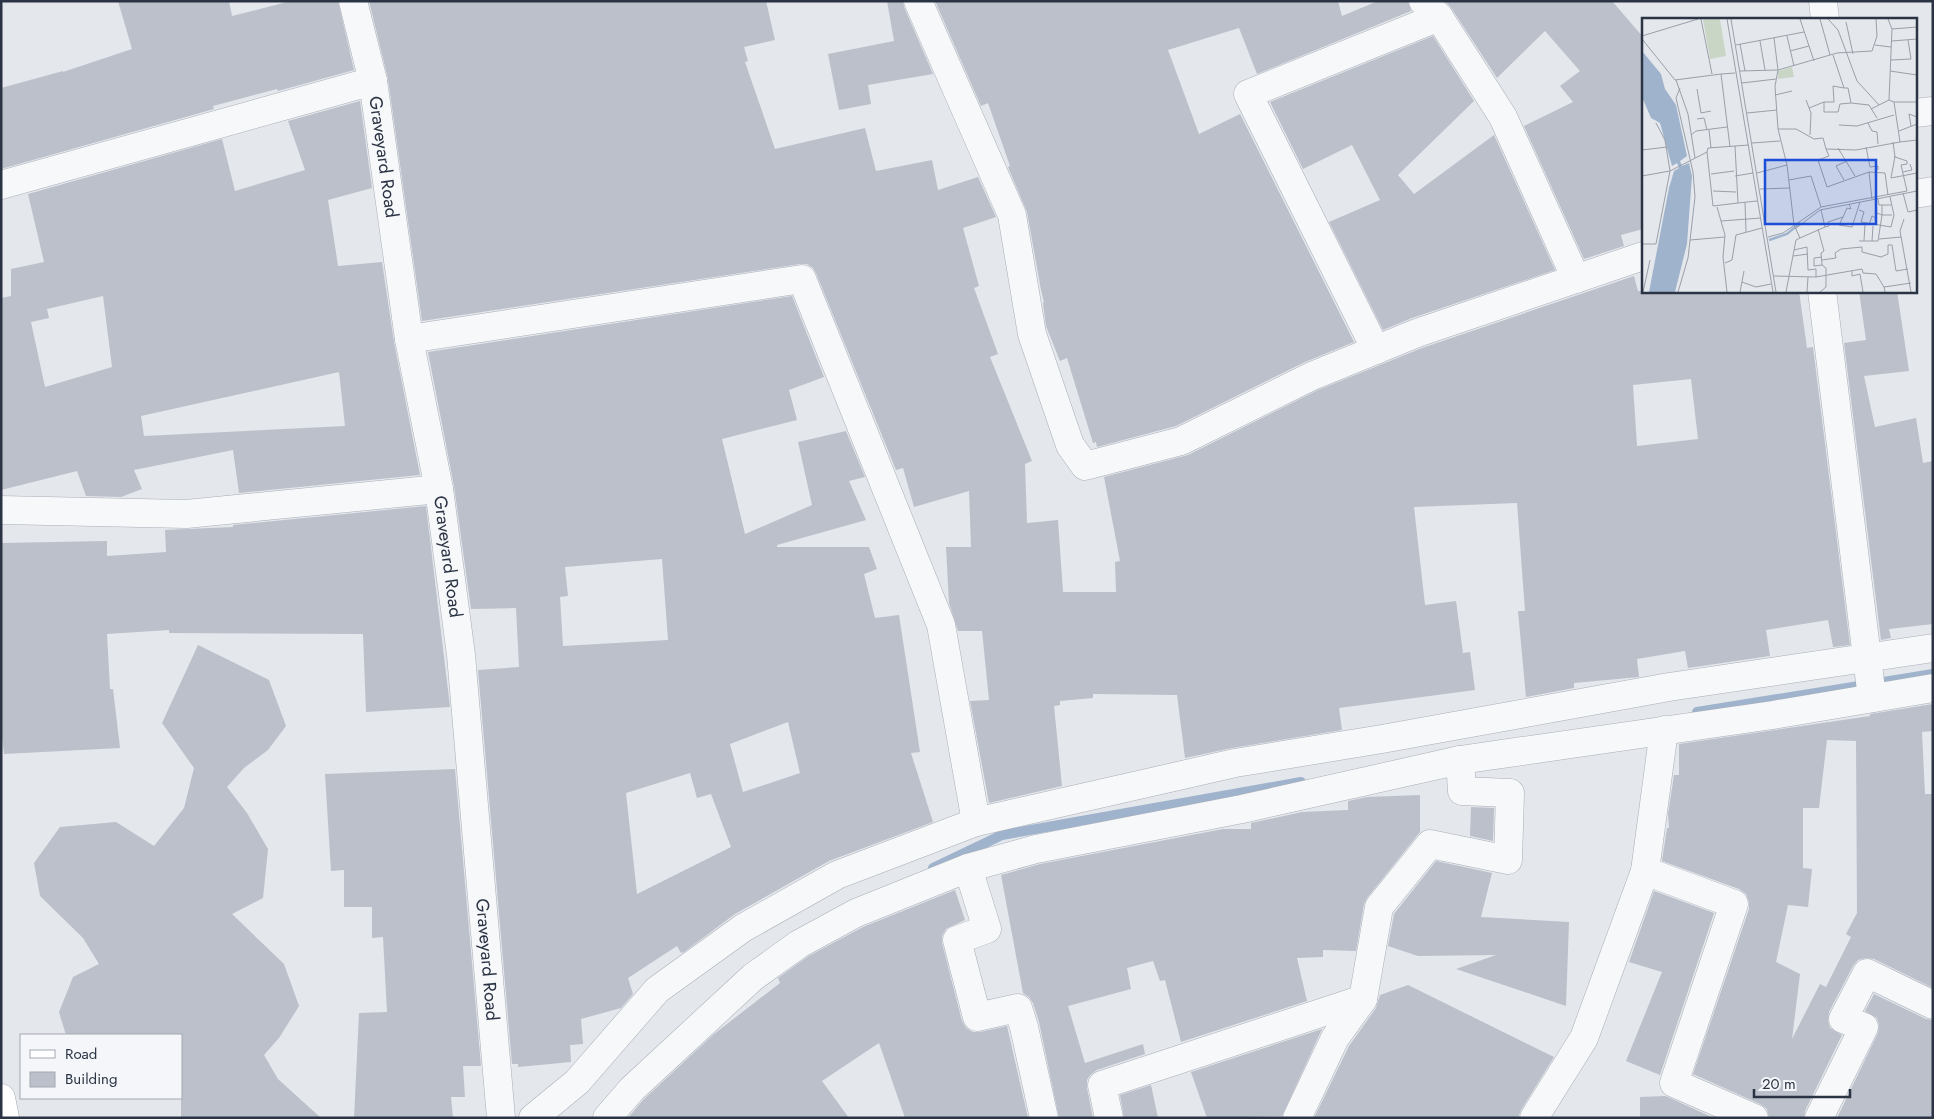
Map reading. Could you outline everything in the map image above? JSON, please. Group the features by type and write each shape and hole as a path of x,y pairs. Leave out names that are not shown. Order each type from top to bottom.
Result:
{"main road":[{"path":"1,1098 5,1118"}],"street":[{"name":"Graveyard Road","path":"352,1 374,81 409,339 439,489 462,655 502,1118"},
{"path":"918,1 1012,216 1032,334 1070,445 1085,466 1181,441 1312,376 1417,333 1642,256"},
{"path":"1823,1 1825,18"},
{"path":"1376,350 1248,94 1431,9 1503,117 1576,279"},
{"path":"1,185 374,81"},
{"path":"1916,113 1933,110"},
{"path":"1916,194 1933,192"},
{"path":"409,339 802,279 941,625 976,822"},
{"path":"1822,292 1872,698"},
{"path":"1,510 186,514 439,489"},
{"path":"533,1118 577,1082 656,990 742,928 837,874 976,822 1235,764 1669,687 1933,648"},
{"path":"607,1118 632,1089 753,977 799,944 856,913 968,868 1036,849 1242,809 1460,760 1773,715 1933,688"},
{"path":"1534,1118 1584,1038 1645,871 1664,730"},
{"path":"1297,1118 1335,1038 1363,999 1379,907 1430,844 1508,860 1510,793 1462,791 1460,760"},
{"path":"968,868 987,929 957,940 978,1017 1018,1008 1044,1118"},
{"path":"1645,871 1734,904 1674,1083 1749,1117"},
{"path":"837,874 856,913"},
{"path":"1819,1118 1864,1027 1843,1019 1867,973 1933,1005"},
{"path":"1109,1118 1102,1085 1363,999"}],"building":[{"path":"118,1 229,1 232,16 291,1 338,1 354,70 278,91 277,89 213,106 214,109 1,169 1,88 63,72 132,49"},
{"path":"369,1 766,1 775,40 744,47 748,61 745,62 775,149 865,128 876,171 932,160 938,190 978,177 996,217 963,228 979,286 974,288 998,354 990,357 1032,461 1025,464 1027,523 1058,520 1063,592 1116,592 1115,562 1120,561 1104,477 1188,455 1318,390 1422,348 1634,276 1638,291 1642,292 1799,292 1807,348 1813,347 1850,645 1833,647 1828,620 1766,630 1770,656 1688,668 1685,651 1637,659 1639,677 1574,683 1574,688 1526,697 1518,611 1525,611 1517,503 1414,507 1425,605 1456,601 1463,653 1470,652 1475,690 1339,708 1342,730 1232,748 1185,758 1177,695 1093,694 1093,698 1060,701 1060,705 1054,706 1062,786 989,803 970,701 989,700 982,631 958,631 949,603 946,547 971,547 969,491 914,507 903,468 896,470 813,268 807,264 800,264 422,321 388,79","holes":["1691,379 1698,439 1637,446 1633,385"]},
{"path":"887,1 903,1 933,74 868,85 871,104 839,110 828,54 894,41"},
{"path":"935,1 1338,1 1342,16 1378,1 1408,1 1411,11 1257,74 1239,28 1168,50 1199,134 1240,114 1354,342 1305,362 1176,426 1097,447 1096,442 1093,443 1067,358 1060,361 1046,326 1044,302 1027,212 1008,167 1010,166 988,103 981,106"},
{"path":"1445,1 1612,1 1642,36 1642,229 1621,235 1624,246 1584,259 1524,126 1573,102 1560,86 1580,71 1545,31 1497,78"},
{"path":"1433,36 1474,101 1398,175 1414,194 1494,135 1555,270 1412,318 1383,330 1329,222 1380,200 1352,145 1303,169 1270,102"},
{"path":"360,101 372,188 328,200 338,266 382,262 394,342 420,475 239,493 233,450 134,470 142,489 121,497 86,496 77,471 1,490 1,298 11,296 11,269 44,262 28,194 222,139 235,191 305,170 288,121","holes":["103,296 112,367 45,387 31,322 49,318 47,309","339,372 345,426 144,436 141,416"]},
{"path":"1859,292 1897,292 1909,371 1864,376 1875,427 1916,418 1923,463 1933,461 1933,624 1889,629 1891,638 1881,640 1844,343 1866,340"},
{"path":"792,296 824,377 789,390 797,420 722,439 745,534 812,505 798,442 846,431 865,477 849,481 866,520 777,545 777,547 869,547 877,569 864,574 875,618 899,615 920,752 911,753 933,822 829,861 735,914 684,952 681,953 677,946 628,978 633,994 621,1008 581,1019 583,1044 570,1045 571,1062 518,1067 518,1064 512,1064 478,670 519,667 516,608 471,609 454,486 428,352","holes":["662,559 668,640 563,646 560,597 568,596 565,567","788,722 800,773 743,792 730,744","690,773 697,798 711,794 731,847 637,894 626,793"]},
{"path":"426,506 450,707 366,712 363,634 169,633 169,630 107,634 110,689 113,689 120,748 4,754 1,726 1,543 107,541 107,556 166,552 165,530 233,527 233,525"},
{"path":"198,645 269,680 286,726 268,750 244,768 227,787 247,813 268,849 263,898 232,914 284,964 299,1006 279,1038 264,1055 278,1079 321,1118 181,1118 182,1034 66,1034 59,1012 73,977 99,964 83,938 40,896 34,863 60,827 116,822 154,846 184,808 194,768 162,723"},
{"path":"1933,704 1933,731 1922,732 1925,794 1933,794 1933,988 1874,959 1858,960 1829,1012 1828,1021 1830,1028 1842,1035 1805,1111 1804,1118 1769,1118 1767,1109 1760,1104 1693,1074 1749,909 1749,902 1746,894 1739,889 1662,861 1667,828 1669,828 1668,814 1674,775 1679,775 1679,744 1870,716 1870,714","holes":["1827,740 1856,741 1857,913 1846,934 1851,937 1826,987 1820,984 1792,1039 1800,974 1776,962 1788,905 1808,907 1812,869 1803,868 1803,808 1819,808"]},
{"path":"455,769 481,1066 463,1066 465,1097 451,1097 453,1118 354,1118 359,1013 387,1012 383,937 372,938 372,907 344,907 344,870 331,871 325,774"},
{"path":"1420,795 1420,832 1367,898 1364,904 1356,951 1323,950 1323,957 1297,958 1307,1001 1181,1042 1165,980 1160,981 1153,961 1127,968 1131,989 1068,1006 1085,1063 1143,1044 1145,1054 1097,1070 1090,1075 1087,1080 1087,1088 1093,1118 1059,1118 1039,1022 1033,1003 1023,993 1001,875 1040,864 1223,829 1251,829 1251,823 1302,812 1348,810 1348,801 1367,797"},
{"path":"1471,807 1494,808 1493,841 1470,836"},
{"path":"1436,861 1492,873 1481,917 1569,922 1566,1006 1456,969 1496,955 1418,956 1388,946 1394,914"},
{"path":"955,890 965,920 946,929 942,936 942,943 962,1021 966,1028 973,1032 1007,1026 1028,1118 905,1118 879,1043 822,1081 849,1118 628,1118 643,1100 714,1034 780,983 778,978 807,957 863,927"},
{"path":"1654,891 1714,913 1660,1075 1626,1061 1662,972 1629,962"},
{"path":"1408,985 1554,1057 1518,1118 1314,1118 1349,1046 1376,1008 1380,995"},
{"path":"1874,994 1926,1019 1933,1020 1933,1118 1837,1118 1878,1033 1879,1025 1877,1018 1865,1011"},
{"path":"1322,1029 1282,1116 1207,1118 1191,1072"},
{"path":"1151,1085 1158,1118 1124,1118 1120,1095"},
{"path":"1665,1096 1714,1118 1640,1118 1640,1097"}],"waterway":[{"path":"1697,712 1933,674"},
{"path":"933,868 1002,835 1301,782"}]}
